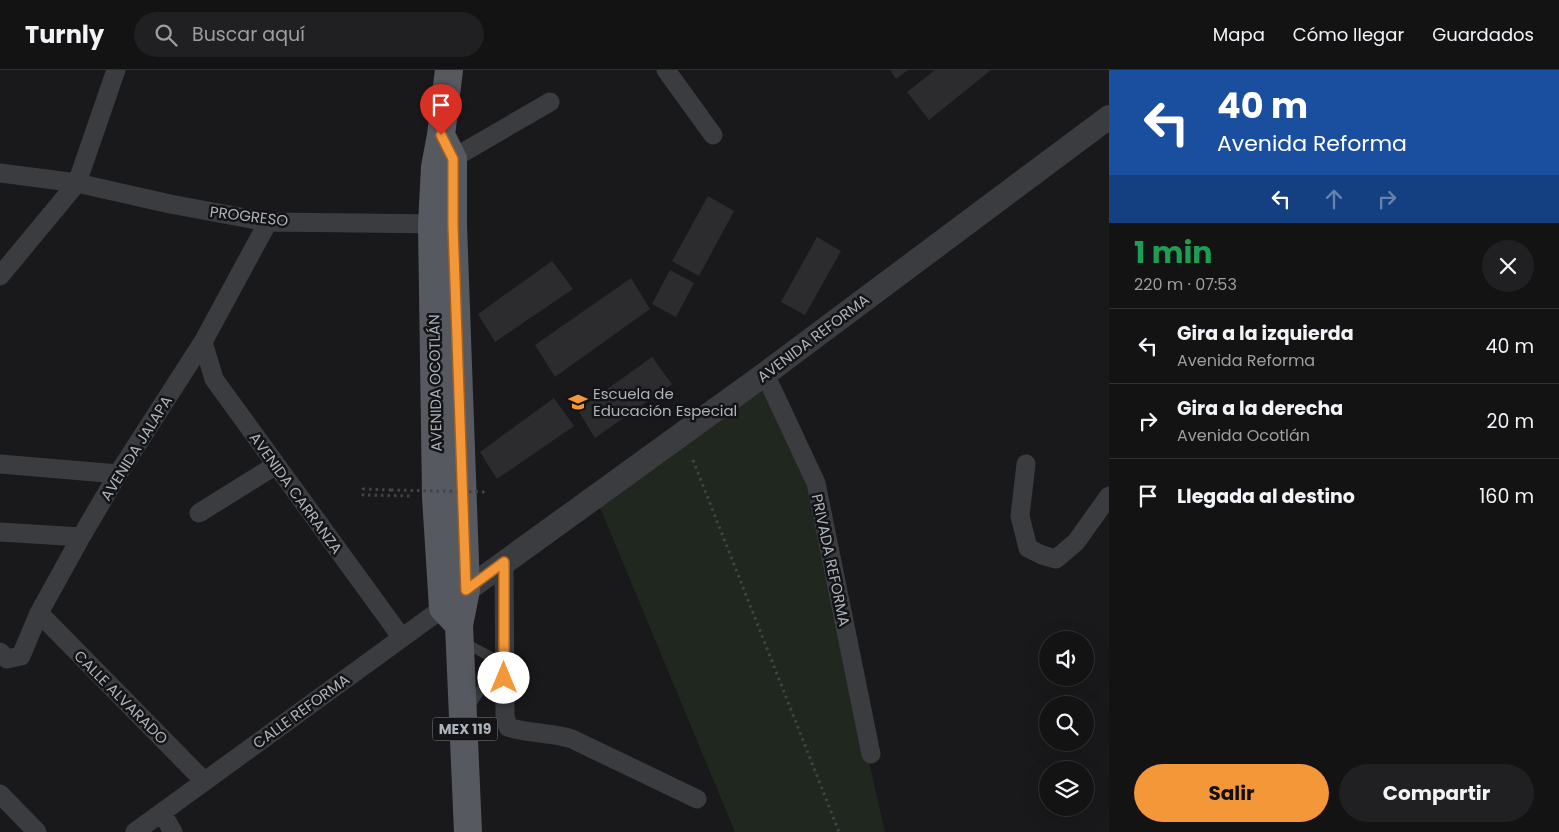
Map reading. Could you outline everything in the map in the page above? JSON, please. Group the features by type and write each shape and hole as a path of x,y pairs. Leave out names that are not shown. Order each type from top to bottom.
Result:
{"main road":[{"name":"AVENIDA OCOTLÁN","path":"449,70 443,154 436,497 464,714 468,832"},
{"name":"AVENIDA OCOTLÁN","path":"443,224 466,590 454,625"}],"street":[{"path":"0,276 77,184 116,70"},
{"path":"666,70 713,135"},
{"path":"443,154 550,102"},
{"name":"AVENIDA REFORMA","path":"466,590 765,374 1109,117"},
{"name":"PROGRESO","path":"0,173 77,184 268,222 443,224"},
{"name":"AVENIDA JALAPA","path":"0,652 8,659 21,656 38,613 80,538 118,474 203,342 268,222"},
{"name":"AVENIDA CARRANZA","path":"203,342 214,380 402,638"},
{"name":"PRIVADA REFORMA","path":"765,374 816,483 871,754"},
{"path":"0,464 118,474"},
{"path":"1026,464 1020,516 1028,548 1042,555 1056,559 1076,542 1109,496"},
{"path":"199,513 276,465"},
{"path":"0,532 80,538"},
{"path":"504,562 505,716 508,727 518,731 557,734 572,738 697,799"},
{"name":"CALLE ALVARADO","path":"38,613 204,781"},
{"name":"CALLE REFORMA","path":"135,832 402,638 454,625"},
{"path":"0,794 37,832"},
{"path":"162,813 173,832"}],"path":[{"path":"693,460 839,832"},
{"path":"408,496 363,495 363,489 486,492"}],"shaded area":[{"path":"764,386 806,482 885,832 735,832 599,505"}],"building":[{"path":"890,70 908,70 896,79"},
{"path":"935,70 991,70 929,120 907,92"},
{"path":"708,196 734,211 699,276 672,261"},
{"path":"817,237 841,251 805,315 781,302"},
{"path":"552,261 573,289 495,342 478,314"},
{"path":"670,270 694,283 676,317 652,304"},
{"path":"631,278 650,309 555,377 535,345"},
{"path":"652,357 672,384 595,438 578,410"},
{"path":"554,398 574,426 497,479 480,452"}],"place":[{"name":"Escuela de Educación Especial","path":"578,402"}],"route":[{"path":"441,135 453,159 453,225 466,590 504,562 504,678"}]}
